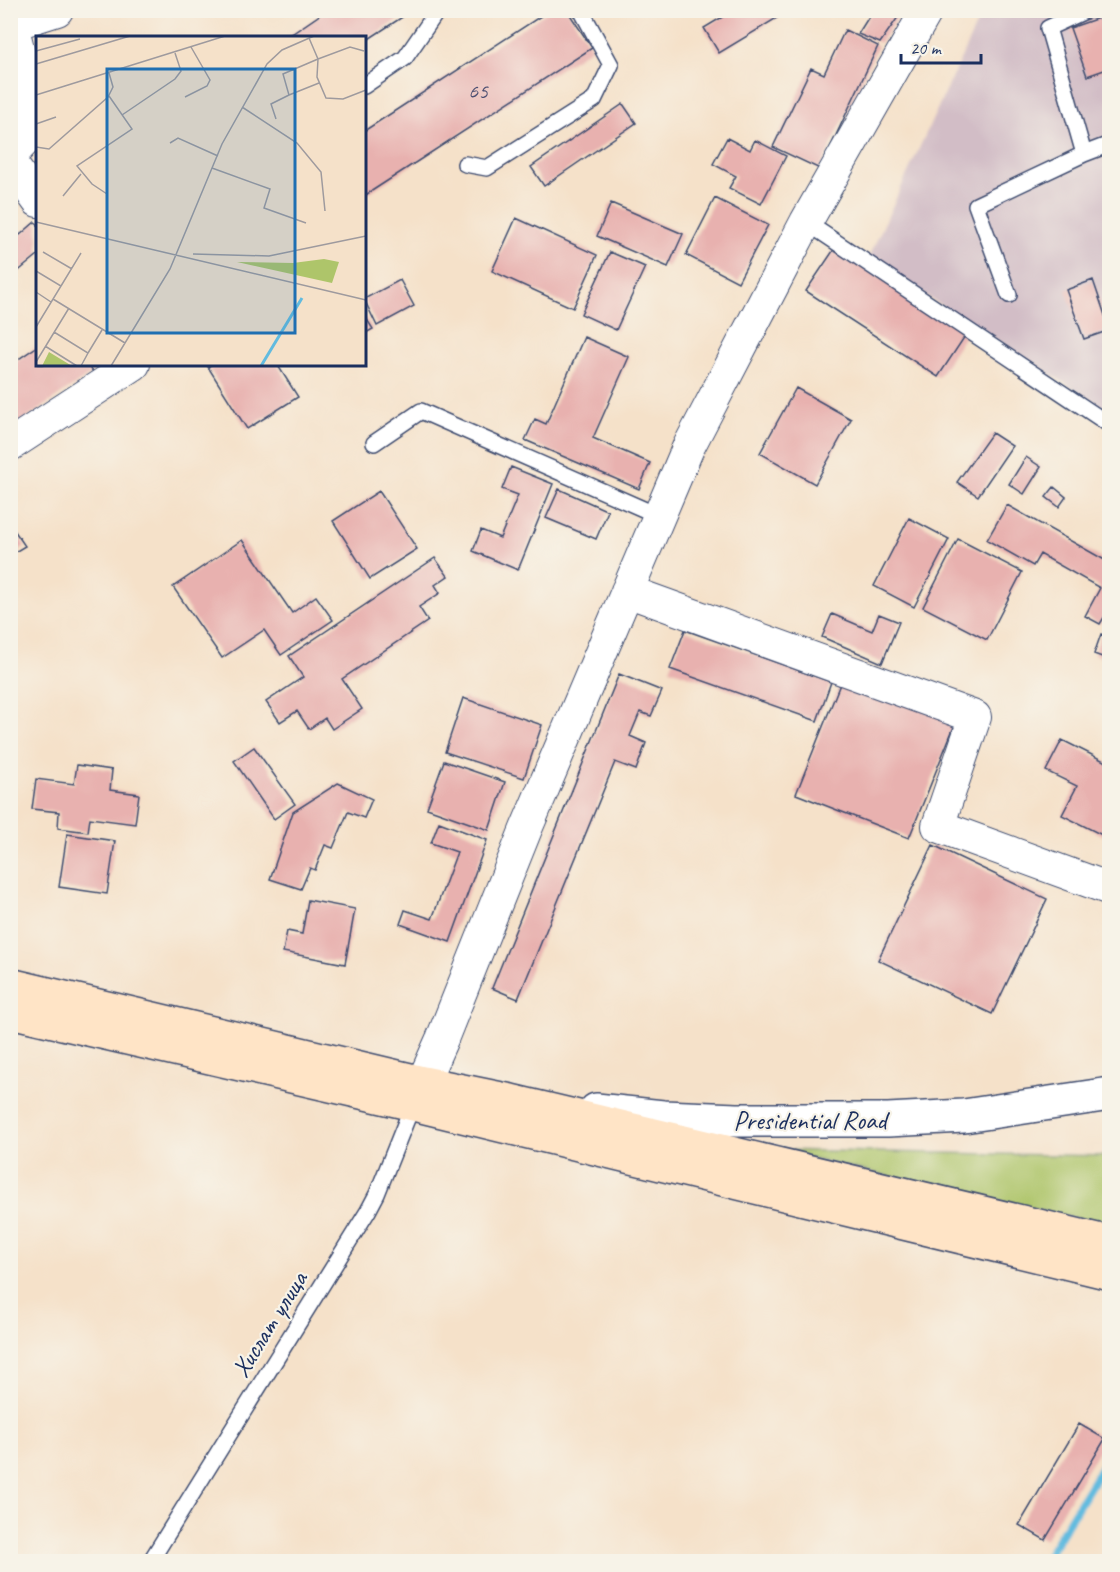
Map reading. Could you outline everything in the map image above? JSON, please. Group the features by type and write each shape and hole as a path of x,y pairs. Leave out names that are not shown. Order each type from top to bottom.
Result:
{"main road":[{"path":"10,985 1110,1273"},
{"path":"10,1011 418,1093 511,1101 1110,1243"}],"street":[{"path":"10,156 27,138 32,103 11,25 57,10"},
{"path":"418,1093 526,829 688,448 806,222 927,10"},
{"path":"10,162 36,198"},
{"path":"10,445 131,366"},
{"path":"627,591 975,717 938,826 1110,889"},
{"name":"Presidential Road","path":"511,1101 674,1118 877,1121 964,1116 1110,1094"}],"lane":[{"path":"366,85 405,58 438,10"},
{"path":"465,164 488,168 594,100 611,65 580,10"},
{"path":"1084,154 1048,28 1087,10"},
{"path":"1009,295 976,205 1110,144"},
{"path":"806,222 1110,425"},
{"path":"374,443 421,411 659,516"},
{"name":"Хислат улица","path":"150,1562 372,1203 418,1093"}],"shaded area":[{"path":"989,11 1109,11 1109,411 868,259 978,21"}],"green space":[{"path":"772,1150 1109,1156 1109,1226"}],"building":[{"path":"327,10 404,10 407,14 366,41 366,36 289,36"},
{"path":"550,10 567,10 592,48 366,195 366,130"},
{"path":"734,10 790,10 719,53 704,28"},
{"path":"873,10 903,10 880,43 858,34"},
{"path":"1110,14 1110,68 1087,76 1070,28"},
{"path":"845,30 878,46 820,169 773,147 811,68 824,74"},
{"path":"623,104 636,123 544,186 531,167"},
{"path":"727,138 750,150 755,140 786,156 761,204 729,188 736,176 713,164"},
{"path":"715,198 768,225 738,282 686,255"},
{"path":"611,203 683,234 668,267 597,236"},
{"path":"516,218 597,255 573,308 492,271"},
{"path":"36,223 36,257 10,278 10,231 14,228 20,235"},
{"path":"835,248 967,333 938,377 806,291"},
{"path":"610,252 645,267 616,330 581,314"},
{"path":"400,280 414,306 377,326 366,303 366,298"},
{"path":"1093,280 1110,330 1084,339 1066,290"},
{"path":"366,318 373,329 366,333"},
{"path":"584,337 629,357 593,438 650,463 639,489 525,440 535,419 546,424"},
{"path":"36,347 36,366 89,366 93,372 10,430 10,365"},
{"path":"278,366 298,397 247,429 208,367"},
{"path":"796,388 851,419 815,484 760,453"},
{"path":"992,433 1012,446 978,496 957,482"},
{"path":"1026,457 1041,467 1024,494 1009,484"},
{"path":"511,467 553,484 518,570 473,551 481,530 500,538 518,495 502,489"},
{"path":"1054,487 1066,497 1059,507 1046,497"},
{"path":"559,489 608,511 596,539 546,518"},
{"path":"379,491 417,549 370,579 333,521"},
{"path":"1007,505 1110,563 1110,608 1100,624 1085,616 1100,588 1040,554 1033,566 987,540"},
{"path":"909,518 949,539 914,607 874,586"},
{"path":"10,524 25,546 10,555"},
{"path":"958,539 1022,572 987,640 923,607"},
{"path":"242,540 292,613 316,596 333,620 281,655 264,630 222,658 173,587"},
{"path":"435,558 448,576 435,585 440,593 419,607 428,621 342,679 362,709 332,729 325,718 309,729 297,711 280,722 266,702 303,677 289,656"},
{"path":"832,614 872,631 879,614 899,622 882,663 822,637"},
{"path":"685,630 831,682 817,721 670,669"},
{"path":"1101,634 1110,638 1110,660 1094,654"},
{"path":"619,674 662,691 651,716 640,712 630,736 646,743 636,770 615,762 518,999 492,988"},
{"path":"844,674 957,719 909,838 796,794"},
{"path":"463,698 542,725 524,778 445,752"},
{"path":"1062,740 1110,764 1110,839 1062,815 1077,786 1046,771"},
{"path":"254,747 295,804 274,819 234,761"},
{"path":"444,761 505,782 489,830 427,808"},
{"path":"77,765 112,770 110,790 139,794 135,824 90,818 88,832 58,828 59,812 32,809 36,779 74,784"},
{"path":"338,783 372,799 364,818 348,812 333,848 325,845 315,870 310,868 301,889 270,879 293,812"},
{"path":"439,822 487,840 450,942 400,924 405,910 432,919 457,852 431,843"},
{"path":"67,834 115,841 107,894 59,887"},
{"path":"933,845 1047,899 992,1014 878,960"},
{"path":"308,900 355,909 345,964 283,952 287,931 302,934"},
{"path":"1079,1424 1105,1439 1045,1540 1019,1525"}],"waterway":[{"path":"1044,1562 1110,1454"}]}
